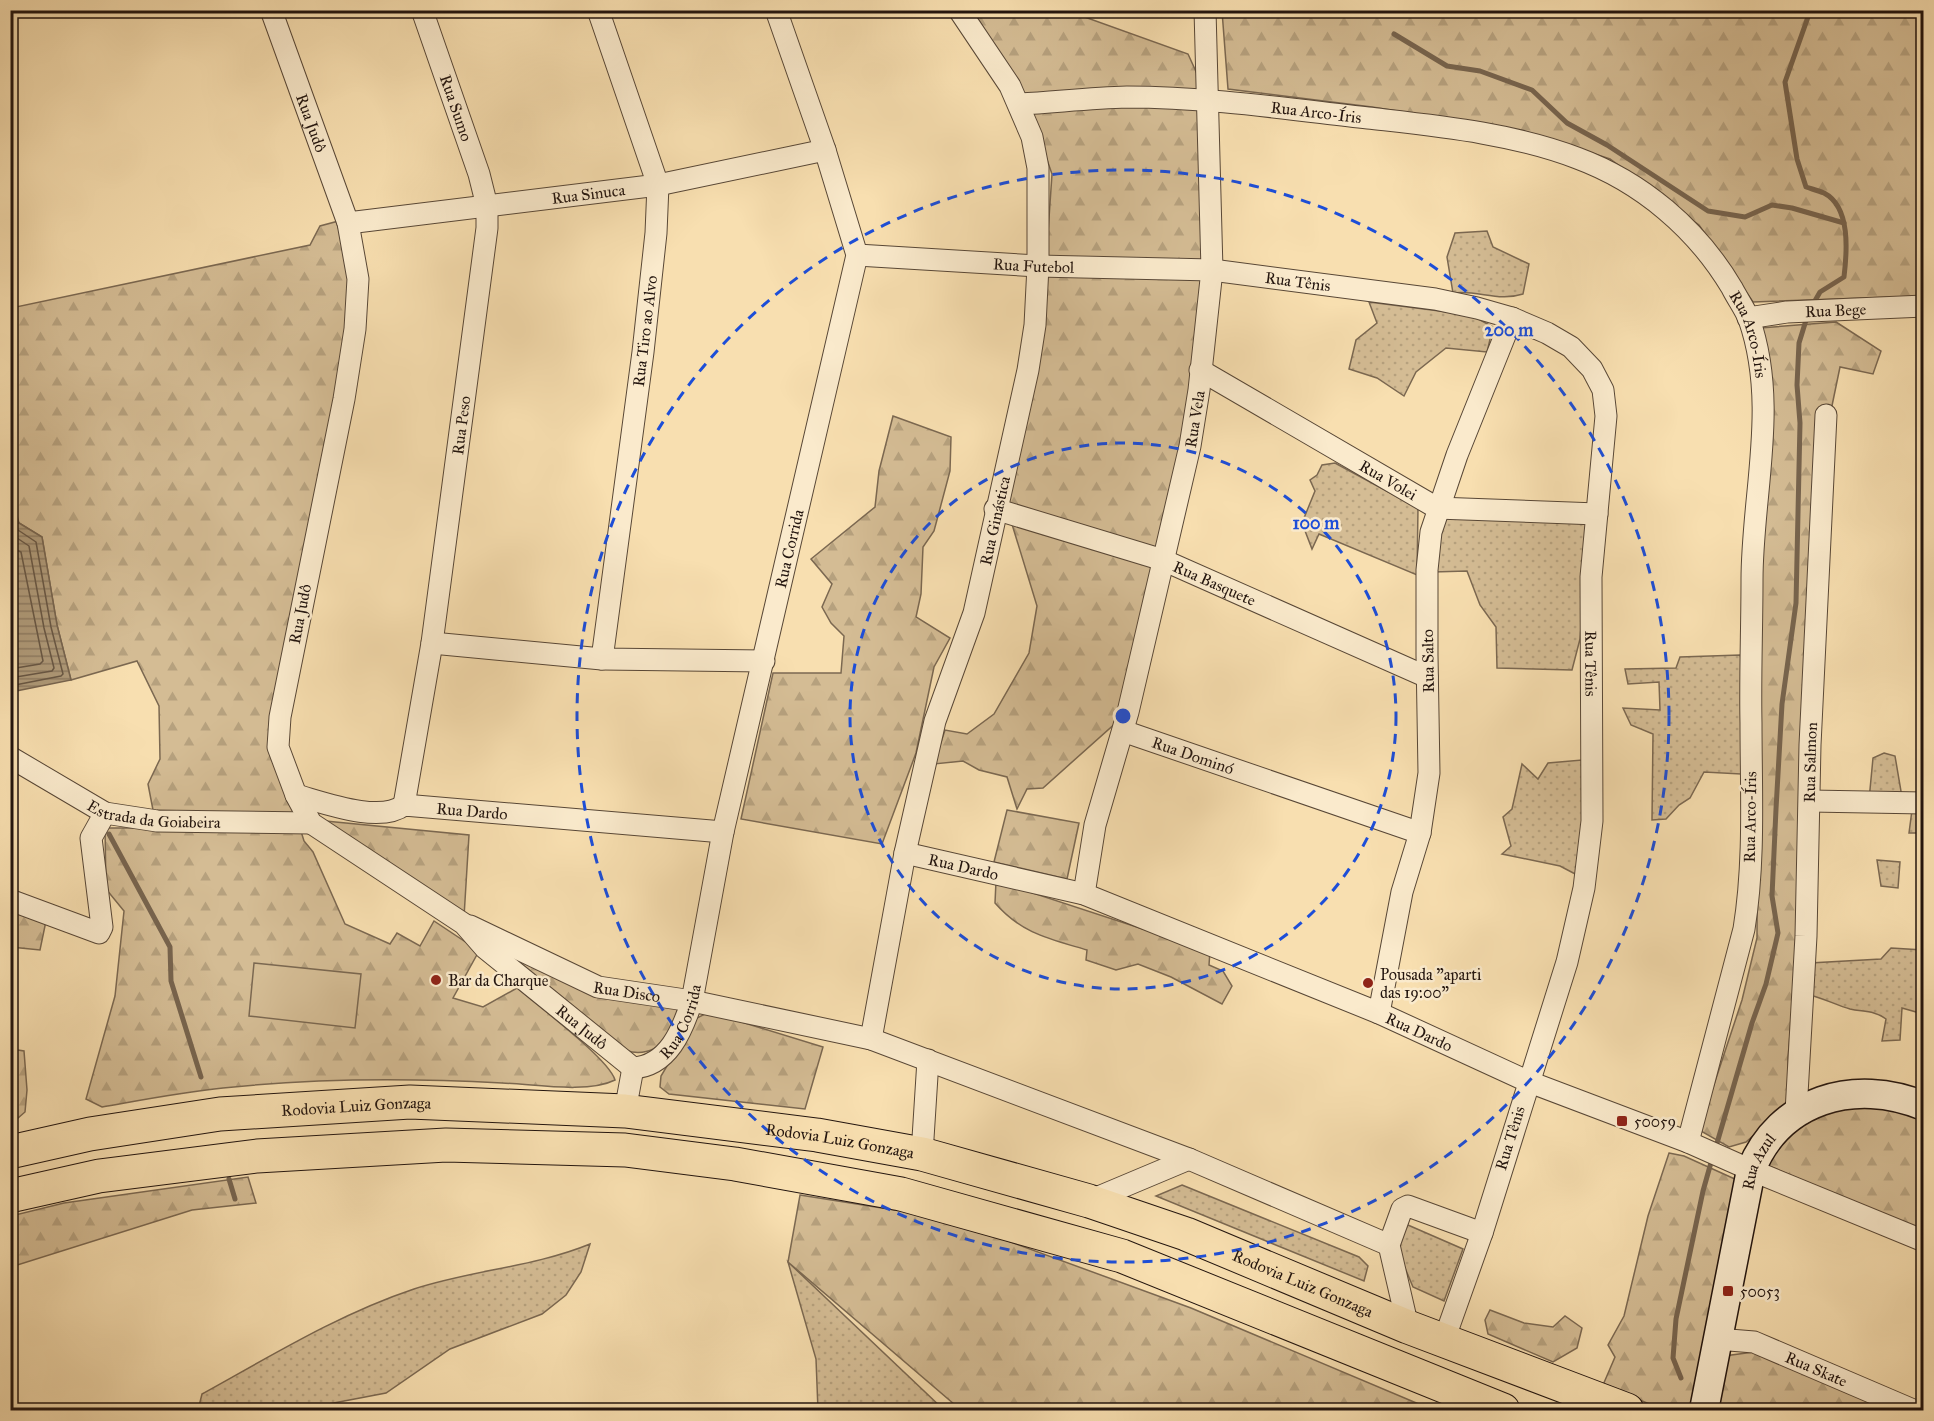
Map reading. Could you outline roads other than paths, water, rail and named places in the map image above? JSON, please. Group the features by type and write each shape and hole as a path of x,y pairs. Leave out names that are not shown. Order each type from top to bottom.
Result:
{"highway":[{"name":"Rodovia Luiz Gonzaga","path":"10,1152 90,1134 220,1114 410,1102 626,1111 712,1120 922,1154 1089,1201 1186,1234 1408,1327 1627,1410"},
{"path":"10,1196 99,1176 257,1156 434,1145 625,1150 735,1164 901,1194 1122,1256 1503,1410"}],"main road":[{"name":"Rua Azul","path":"1704,1410 1751,1170 1759,1150 1772,1132 1796,1112 1827,1097 1890,1096 1923,1106"}],"street":[{"name":"Rua Judô","path":"271,10 348,223 358,279 355,329 344,399 280,717 278,747 296,795 311,824 464,924 485,948 633,1068"},
{"name":"Rua Sumo","path":"422,10 479,174 487,206"},
{"name":"Rua Tiro ao Alvo","path":"598,10 658,185 656,233 644,340 602,660"},
{"name":"Rua Corrida","path":"633,1068 653,1064 672,1046 685,1024 692,1001 723,832 857,255 825,150 776,10"},
{"name":"Rua Ginástica","path":"871,1039 905,853 935,721 974,613 995,509 1028,370 1035,325 1038,266 1038,168 1032,137 1020,104 959,10"},
{"name":"Rua Vela","path":"1123,731 1190,446 1212,270 1205,10"},
{"name":"Rua Arco-Íris","path":"1020,104 1126,97 1209,100 1449,128 1577,157 1623,179 1663,207 1699,240 1719,266 1748,318 1762,374 1764,420 1763,457 1755,510 1752,574 1748,901 1704,1149"},
{"name":"Rua Sinuca","path":"348,223 658,185 825,150"},
{"name":"Rua Peso","path":"404,805 432,643 484,253 487,206"},
{"name":"Rua Futebol","path":"857,255 1038,266 1212,270"},
{"name":"Rua Tênis","path":"1212,270 1435,299 1512,318 1547,333 1571,347 1592,369 1603,390 1606,416 1592,577 1592,821 1589,856 1567,962 1527,1081 1482,1233 1444,1341"},
{"name":"Rua Bege","path":"1748,318 1823,310 1923,306"},
{"name":"Rua Salto","path":"1379,1013 1402,892 1420,833 1429,773 1427,570 1431,532 1437,508 1512,318"},
{"name":"Rua Volei","path":"1200,370 1437,508 1597,514"},
{"name":"Rua Salmon","path":"1796,1112 1806,936 1816,589 1826,415"},
{"name":"Rua Basquete","path":"995,509 1163,560 1427,677"},
{"path":"432,643 602,660 764,661"},
{"path":"1084,894 1095,825 1123,731"},
{"name":"Rua Dominó","path":"1123,731 1420,833"},
{"name":"Estrada da Goiabeira","path":"10,757 105,813 157,821 311,824"},
{"name":"Rua Dardo","path":"296,795 349,809 380,813 404,805 723,832"},
{"path":"1810,801 1923,803"},
{"path":"10,900 99,933 102,927 92,838 105,813"},
{"name":"Rua Dardo","path":"905,853 1084,894 1379,1013 1527,1081 1704,1149 1923,1241"},
{"name":"Rua Disco","path":"464,924 598,987 692,1001 871,1039 1189,1159 1389,1245"},
{"path":"922,1154 928,1060"},
{"path":"626,1111 633,1068"},
{"path":"1089,1201 1189,1159"},
{"path":"1408,1327 1389,1245 1400,1213 1408,1206 1482,1233"},
{"name":"Rua Skate","path":"1716,1346 1754,1342 1913,1410"}],"water":[{"path":"19,523 42,537 57,625 71,680 11,692 11,525"}],"waterway":[{"path":"1808,10 1808,17 1785,82 1797,159 1806,187 1824,193 1839,209 1843,219 1846,243 1844,277 1820,292 1812,306"},
{"path":"1394,34 1447,66 1480,71 1532,90 1567,123 1607,145 1708,211 1745,217 1772,205 1792,208 1844,223"},
{"path":"1715,1150 1752,1023 1766,984 1778,933 1772,896 1776,809 1782,704 1796,603 1800,423 1797,385 1799,343 1807,317"},
{"path":"109,834 170,947 171,981 201,1077"},
{"path":"1681,1378 1673,1358 1676,1319 1712,1159"},
{"path":"229,1179 235,1199"}],"place":[{"name":"Bar da Charque","path":"436,980"},
{"name":"Pousada \"aparti das 19:00\"","path":"1368,983"},
{"name":"50059","path":"1622,1121"},
{"name":"50053","path":"1728,1291"}]}
